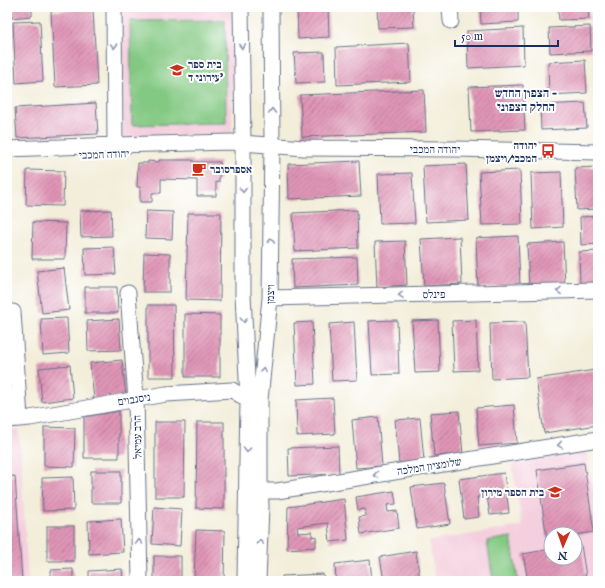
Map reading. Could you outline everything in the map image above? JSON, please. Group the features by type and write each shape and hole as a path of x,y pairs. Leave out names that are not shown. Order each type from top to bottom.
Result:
{"street":[{"path":"114,7 115,145"},
{"name":"ויצמן","path":"241,7 243,294 254,400 261,491 258,581"},
{"name":"ויצמן","path":"245,581 254,400 270,298 272,145 271,7"},
{"name":"יהודה המכבי","path":"7,149 223,142 243,147"},
{"name":"יהודה המכבי","path":"7,157 272,145 312,149 455,149 598,152"},
{"name":"פינלס","path":"270,298 598,290"},
{"name":"הרב עמיאל","path":"128,293 136,399 140,581"},
{"path":"13,312 13,419"},
{"name":"ניסנבוים","path":"13,419 166,394 232,390 254,400"},
{"name":"שלומציון המלכה","path":"261,491 285,490 598,439"}],"shaded area":[{"name":"בית ספר עירוני ד'","path":"123,7 232,7 232,134 123,137"},
{"path":"19,429 28,581 7,581 7,430"},
{"name":"בית הספר מירון","path":"587,452 598,521 598,581 435,581 429,541 522,526 512,464"}],"green space":[{"name":"בית ספר עירוני ד'","path":"225,20 226,123 132,125 130,21"},
{"path":"511,537 518,581 493,581 487,541"}],"building":[{"path":"10,7 32,7 32,16 10,18"},
{"path":"297,7 328,7 329,37 298,39"},
{"path":"377,7 413,7 414,27 378,28"},
{"path":"480,7 518,7 518,22 481,24"},
{"path":"558,7 588,7 589,19 559,20"},
{"path":"93,9 97,85 55,87 51,11"},
{"path":"40,21 43,81 16,83 13,22"},
{"path":"590,26 591,51 550,53 549,28"},
{"path":"523,28 524,65 468,68 467,31"},
{"path":"409,43 411,82 337,85 336,47"},
{"path":"324,52 325,82 296,83 294,53"},
{"path":"585,60 587,93 549,95 548,62"},
{"path":"523,85 525,130 471,132 469,87"},
{"path":"424,90 426,132 302,137 300,95"},
{"path":"96,103 98,134 17,138 15,108"},
{"path":"585,103 587,128 541,130 540,105"},
{"path":"159,160 220,162 219,182 216,182 216,196 197,196 197,180 161,179 161,193 152,193 152,202 140,202 140,187 137,187 138,163 148,163 148,161 159,162"},
{"path":"359,161 361,196 289,199 288,164"},
{"path":"466,164 469,220 426,222 423,166"},
{"path":"598,167 598,209 577,210 575,168"},
{"path":"27,170 64,171 63,206 26,205"},
{"path":"520,170 522,224 482,225 479,172"},
{"path":"561,172 563,227 533,229 531,173"},
{"path":"412,173 415,223 380,224 378,174"},
{"path":"111,210 112,236 81,237 80,211"},
{"path":"357,210 358,248 295,251 293,213"},
{"path":"146,211 173,212 172,239 145,238"},
{"path":"188,213 221,213 220,301 186,300"},
{"path":"598,216 598,244 581,245 580,217"},
{"path":"33,222 66,223 65,259 32,259"},
{"path":"518,236 520,286 478,288 476,238"},
{"path":"460,237 462,284 424,286 421,239"},
{"path":"405,241 407,285 377,287 375,242"},
{"path":"563,242 565,286 529,287 527,244"},
{"path":"114,247 116,274 85,275 84,248"},
{"path":"598,251 598,282 580,283 579,252"},
{"path":"144,253 170,254 170,292 143,292"},
{"path":"357,257 358,285 293,288 292,259"},
{"path":"64,268 69,310 42,313 37,271"},
{"path":"85,287 117,287 118,313 85,313"},
{"path":"148,305 174,305 175,377 148,377"},
{"path":"185,314 220,315 220,377 185,377"},
{"path":"67,318 69,353 43,355 41,319"},
{"path":"119,319 121,350 88,351 87,321"},
{"path":"397,320 399,374 372,375 369,321"},
{"path":"438,320 440,372 415,373 412,321"},
{"path":"476,320 478,370 454,371 452,321"},
{"path":"312,322 315,384 297,385 294,323"},
{"path":"354,322 357,380 332,381 329,324"},
{"path":"525,322 528,377 492,379 490,323"},
{"path":"122,360 126,396 94,399 90,363"},
{"path":"70,365 73,398 42,402 39,368"},
{"path":"595,370 598,392 598,425 544,433 536,379"},
{"path":"7,371 13,371 13,408 7,408"},
{"path":"333,398 335,434 297,436 296,400"},
{"path":"514,405 517,443 479,446 476,408"},
{"path":"119,411 119,458 84,458 84,417"},
{"path":"459,411 463,454 434,456 430,413"},
{"path":"378,417 382,466 356,468 352,420"},
{"path":"420,418 424,461 399,463 395,420"},
{"path":"155,422 185,422 184,497 155,497"},
{"path":"197,422 224,422 224,509 196,508"},
{"path":"44,427 75,428 74,467 44,466"},
{"path":"338,446 339,474 289,476 288,448"},
{"path":"596,456 598,456 598,488 597,488"},
{"path":"584,463 594,532 583,534 583,526 545,526 537,470"},
{"path":"91,471 121,471 121,503 91,503"},
{"path":"504,473 509,513 490,515 487,496 477,497 479,517 464,519 459,479"},
{"path":"15,476 22,581 7,581 7,477"},
{"path":"73,477 74,510 43,511 42,478"},
{"path":"444,483 450,524 417,529 411,487"},
{"path":"394,491 396,504 387,505 388,512 397,511 399,528 361,534 359,517 366,516 365,509 358,510 356,497"},
{"path":"344,499 348,540 330,542 328,523 297,527 298,533 312,532 312,537 316,536 316,547 287,549 288,507"},
{"path":"154,507 182,509 180,546 152,544"},
{"path":"121,519 123,552 89,554 88,521"},
{"path":"47,526 74,526 74,561 47,561"},
{"path":"196,530 225,531 224,581 194,581"},
{"path":"543,550 543,566 583,566 583,557 586,576 556,581 528,581 523,554"},
{"path":"416,551 420,581 384,581 380,557"},
{"path":"154,556 181,556 181,581 154,581"},
{"path":"370,560 372,581 336,581 335,564"},
{"path":"73,569 73,581 51,581 51,570"},
{"path":"122,569 123,581 89,581 89,571"},
{"path":"323,574 324,581 283,581 282,576"}],"place":[{"name":"בית ספר עירוני ד'","path":"177,70"},
{"name":"יהודה המכבי/ויצמן","path":"548,151"},
{"name":"אספרסובר","path":"199,169"},
{"name":"בית הספר מירון","path":"555,492"}],"district":[{"name":"הצפון החדש - החלק הצפוני","path":"526,100"}]}
